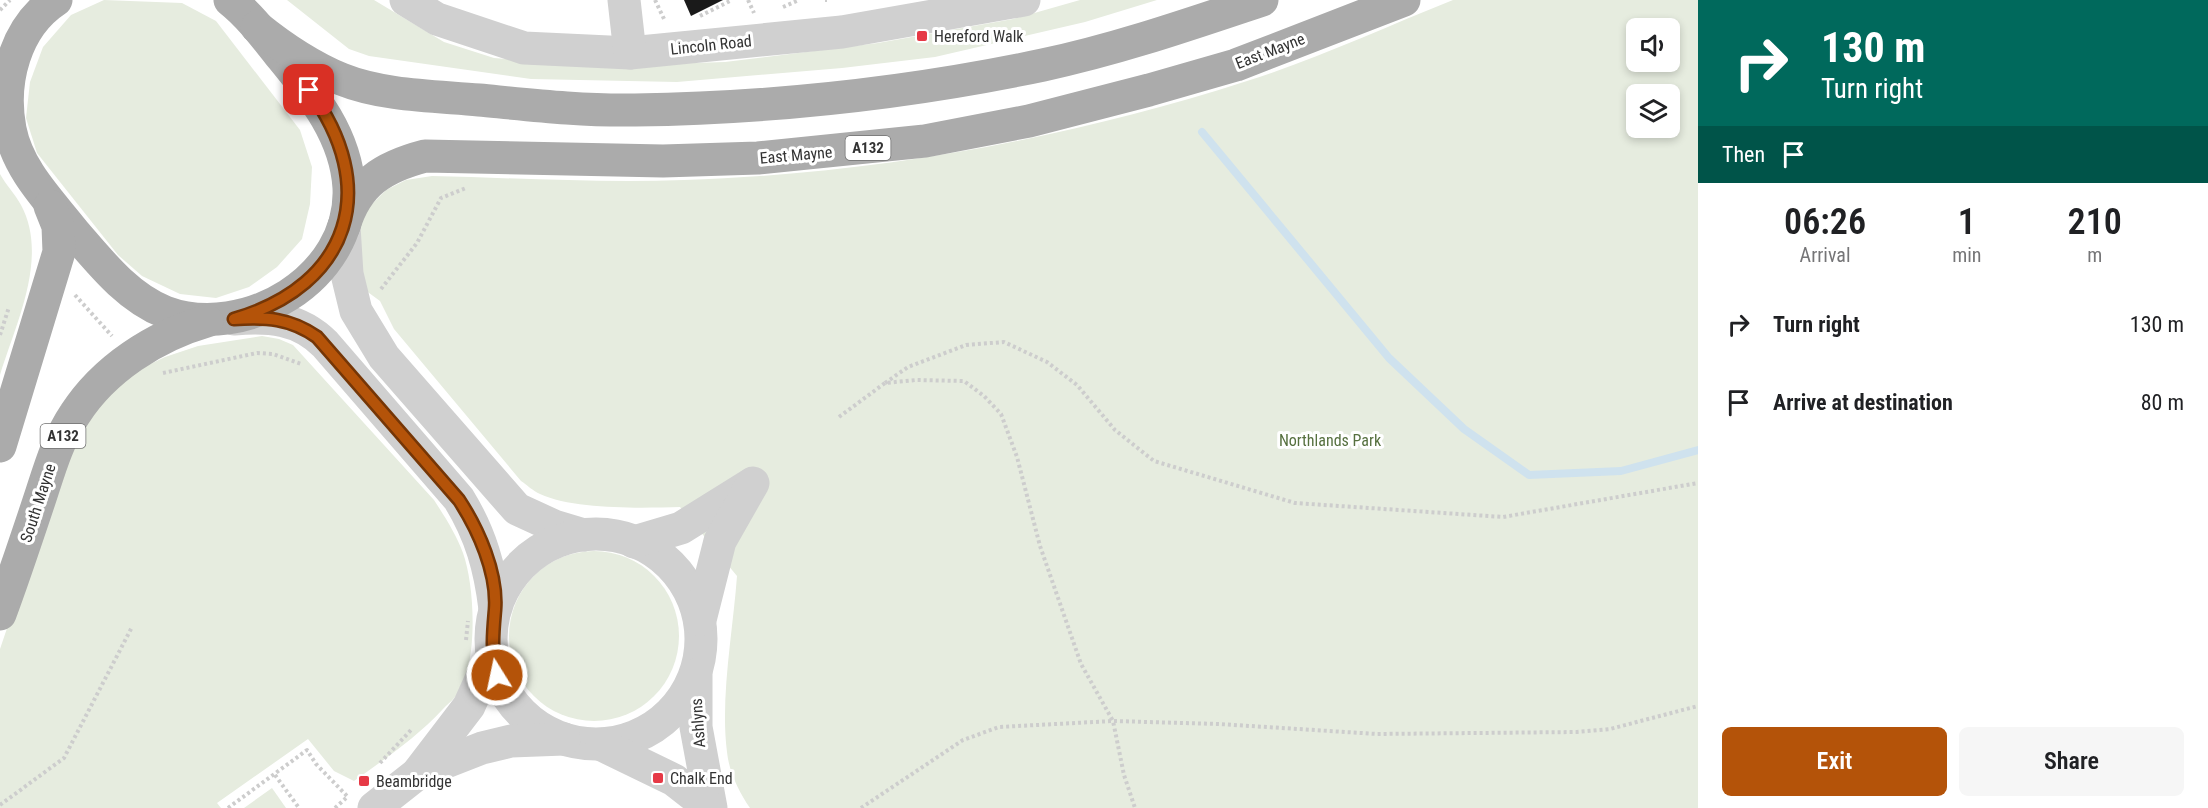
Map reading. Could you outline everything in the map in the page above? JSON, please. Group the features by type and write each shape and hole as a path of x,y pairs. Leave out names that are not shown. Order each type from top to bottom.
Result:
{"main road":[{"name":"A132","path":"220,320 272,306 300,287 326,259 344,226 349,187 341,147 332,125 309,90 257,27 230,0"},
{"name":"A132","path":"257,27 296,56 320,69 343,80 379,89 517,104 633,110 817,100 1044,65 1134,42 1262,0"},
{"name":"East Mayne","path":"344,226 354,200 366,184 393,166 425,156 675,161 758,158 925,141 1029,121 1236,65 1404,0"},
{"path":"51,2 24,36 15,53 7,93 12,138 31,179 89,249 127,289 164,311 220,320"},
{"path":"0,446 59,252 58,226 46,197"},
{"name":"South Mayne","path":"0,614 56,451 78,408 106,378 149,345 185,327 220,320"}],"street":[{"name":"Lincoln Road","path":"406,0 437,19 524,48 630,53 842,32 1024,0"},
{"path":"624,0 630,53"},
{"path":"344,226 347,274 356,311 384,357 517,508 554,526 584,535"},
{"path":"220,320 256,317 287,321 307,330 325,344 459,500 477,529 491,575 482,610 479,650 469,706 417,774"},
{"path":"634,542 681,528 753,483 720,541 700,620"},
{"path":"358,799 482,747 511,741 564,740 602,745 624,741 659,724 682,700 696,674 701,644 700,620 693,597 666,560 646,546 617,536 584,535 565,538 535,553 482,610"},
{"path":"479,650 515,706 541,729 564,740"},
{"name":"Ashlyns","path":"696,674 696,727 711,808"},
{"name":"Ashlyns","path":"602,745 674,780 711,808"}],"path":[{"path":"0,10 10,0"},
{"path":"374,296 410,252 441,198"},
{"path":"68,288 114,338"},
{"path":"0,335 11,302"},
{"path":"839,417 908,367 966,345 1004,342 1047,362 1077,384 1115,430 1154,461 1295,503 1503,517 1698,483"},
{"path":"160,373 257,353 273,354 304,365"},
{"path":"885,383 964,381 984,396 1001,414 1017,457 1040,546 1081,664 1113,721 1124,775 1135,808"},
{"path":"479,650 482,610"},
{"path":"0,805 64,758 132,627"},
{"path":"861,808 963,740 999,727 1113,721 1219,724 1377,734 1577,732 1610,729 1698,706"},
{"path":"380,764 418,722"},
{"path":"228,808 308,750 316,764 358,799 335,808"},
{"path":"275,775 299,808"}],"green space":[{"path":"104,0 182,3 216,21 300,130 312,167 310,204 302,239 277,267 249,287 216,298 180,294 142,276 118,255 37,153 26,118 30,82 43,47 71,15"},
{"path":"287,0 374,0 444,42 494,58 602,66 725,62 878,43 1013,19 1080,0 1157,0 1085,22 935,57 842,68 677,82 531,79 369,56 349,49"},
{"name":"Northlands Park","path":"1453,0 1698,0 1698,808 750,808 732,774 725,731 726,687 737,576 680,507 609,507 571,503 532,490 521,481 394,329 380,301 365,290 356,233 369,207 386,190 406,180 432,176 621,181 684,180 827,170 898,161 969,150 1110,120 1247,81 1325,53"},
{"path":"0,174 21,205 29,225 32,246 27,290 0,375"},
{"path":"262,336 279,339 293,345 434,500 450,526 467,567 472,603 472,643 465,678 459,692 411,738 354,781 334,771 308,739 217,803 221,808 0,808 0,649 64,460 98,403 138,370 165,357 198,346"},
{"path":"594,551 626,558 654,576 672,604 679,636 672,668 654,696 626,714 594,721 562,714 534,696 516,668 509,636 516,604 534,576 562,558"},
{"path":"272,788 286,808 244,808"}],"building":[{"path":"684,0 723,0 691,16"}],"waterway":[{"path":"1202,132 1389,358 1464,429 1529,475 1621,471 1698,450"}],"place":[{"name":"Hereford Walk","path":"922,36"},
{"name":"Chalk End","path":"658,778"},
{"name":"Beambridge","path":"364,781"}],"route":[{"path":"309,90 332,125 346,165 349,205 344,226 326,259 300,287 272,306 234,319 256,317 287,321 299,325 317,337 459,500 477,529 491,575 495,609 492,655 497,675"}]}
